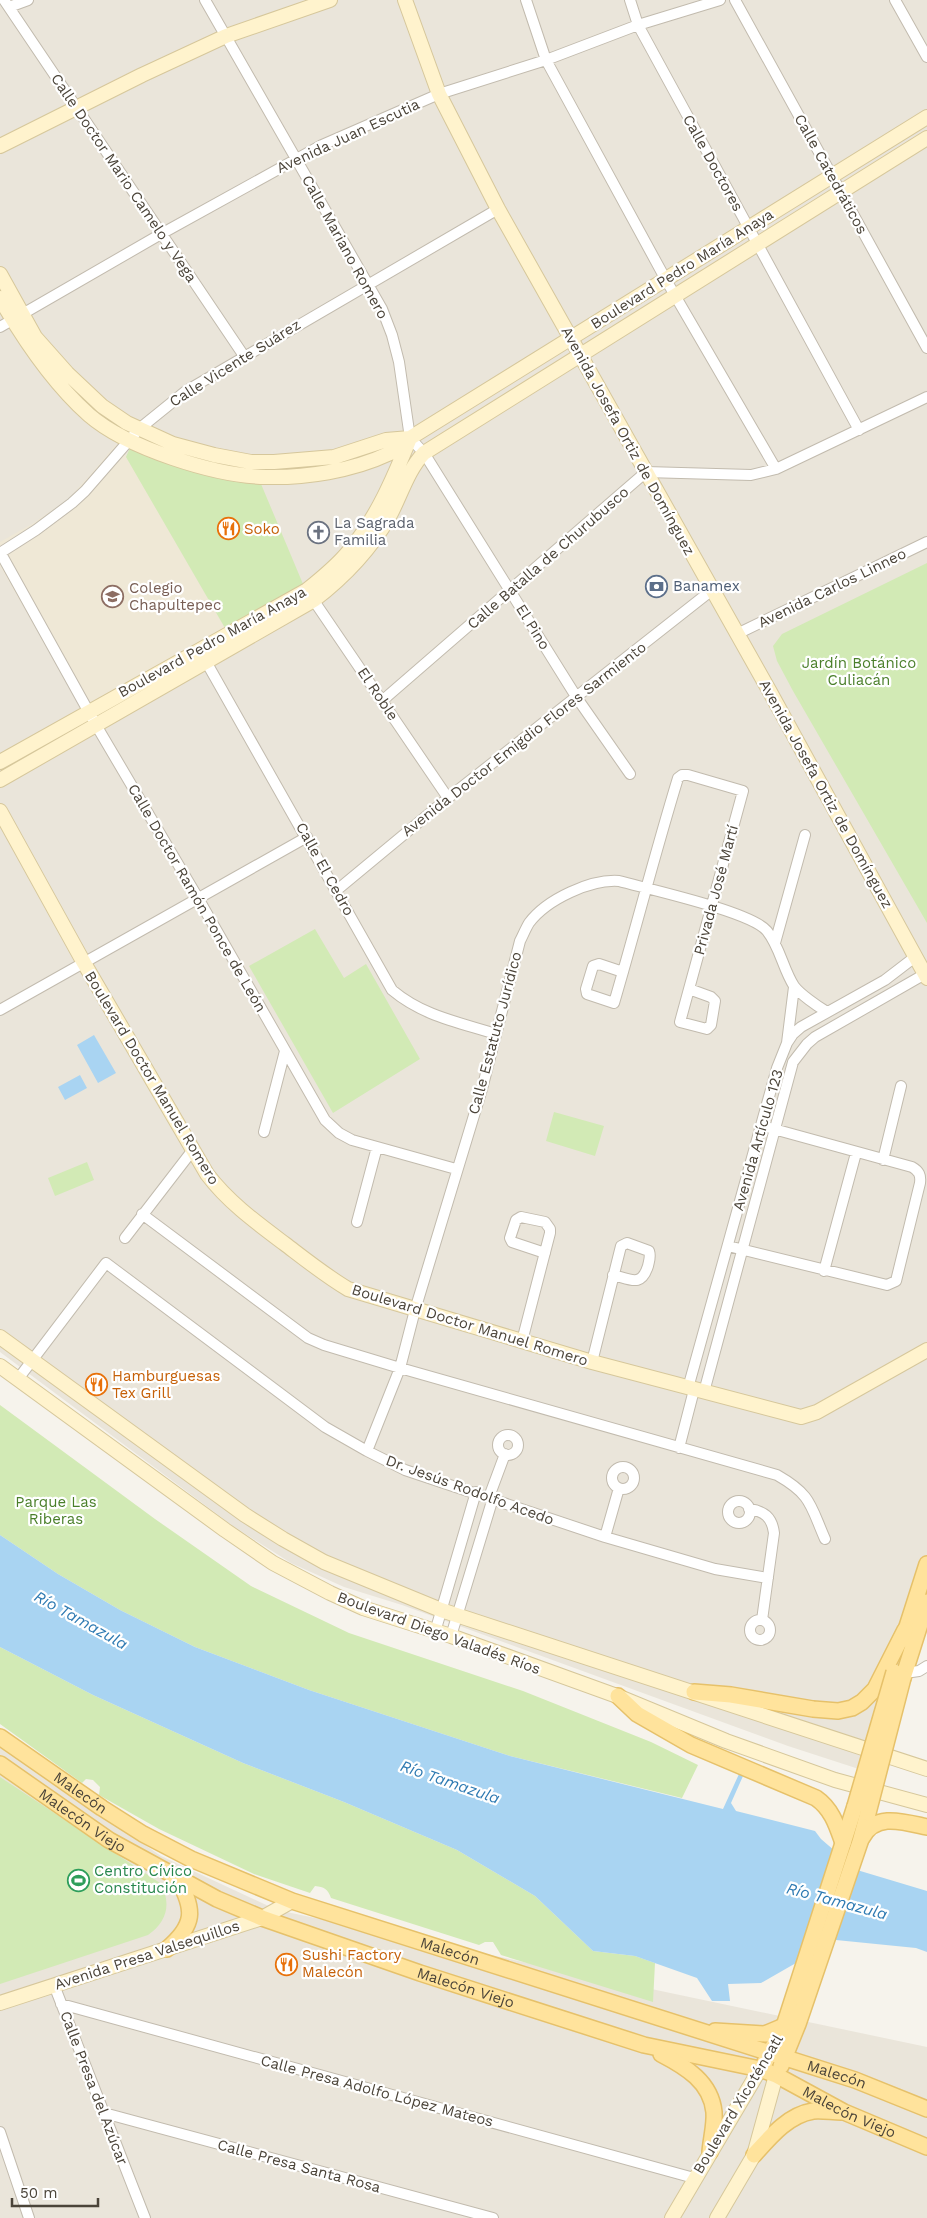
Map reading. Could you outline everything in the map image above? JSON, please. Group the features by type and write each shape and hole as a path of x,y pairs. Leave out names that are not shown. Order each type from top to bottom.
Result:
{"main road":[{"path":"694,1692 731,1695 820,1710 838,1711 852,1708 862,1702 875,1689 905,1630 927,1564"},
{"path":"901,1674 927,1602"},
{"path":"901,1674 905,1630"},
{"name":"Boulevard Xicoténcatl","path":"776,2076 777,2056 860,1842 901,1674"},
{"name":"Boulevard Xicoténcatl","path":"790,2023 843,1842 901,1674"},
{"path":"618,1696 636,1714 673,1736 816,1798 834,1819 843,1842"},
{"name":"Malecón","path":"0,1737 143,1834 191,1859 292,1901 855,2080 927,2109"},
{"name":"Malecón Viejo","path":"0,1764 110,1840 178,1879 217,1899 262,1918 420,1973 644,2045 760,2069 844,2112 927,2147"},
{"path":"860,1842 868,1829 881,1822 893,1820 927,1827"},
{"path":"167,1949 183,1933 190,1916 189,1902 178,1879"},
{"path":"705,2032 723,2031 765,2034 790,2023"},
{"path":"644,2045 683,2065 700,2079 710,2094 714,2113 710,2152"},
{"name":"Boulevard Xicoténcatl","path":"760,2069 777,2056"},
{"path":"754,2155 778,2129 796,2117 814,2111 844,2112"}],"street":[{"path":"7,3 28,0"},
{"name":"Calle Mariano Romero","path":"205,0 368,283 385,316 396,349 404,387 410,438"},
{"path":"0,146 226,36 330,0"},
{"name":"Avenida Josefa Ortiz de Domínguez","path":"405,0 440,94 498,209 737,634 926,976"},
{"path":"526,0 546,60 666,280 776,469"},
{"name":"Calle Doctores","path":"630,0 638,26 859,430"},
{"name":"Avenida Juan Escutia","path":"0,327 295,158 440,94 546,60 638,26 720,0"},
{"name":"Calle Catedráticos","path":"736,0 927,348"},
{"path":"895,0 927,57"},
{"name":"Calle Doctor Mario Camelo y Vega","path":"7,3 244,356"},
{"name":"Boulevard Pedro María Anaya","path":"0,762 199,650 310,595 350,550 367,526 391,482 410,438 927,117"},
{"name":"Boulevard Pedro María Anaya","path":"0,780 207,663 351,568 388,519 412,466 424,453 927,138"},
{"name":"Calle Vicente Suárez","path":"0,552 36,530 72,503 85,491 139,429 186,391 368,283 498,209"},
{"path":"0,274 18,317 53,377 89,415 117,434 130,440 179,459 235,473 264,477 310,474 363,464 390,454 410,438"},
{"path":"0,298 67,373 102,406 139,429 172,444 206,453 260,462 334,457 386,440 410,438"},
{"path":"646,472 751,474 776,469 927,398"},
{"path":"410,438 424,453"},
{"name":"El Pino","path":"424,453 577,698 630,774"},
{"name":"Calle Batalla de Churubusco","path":"383,700 646,472"},
{"name":"Avenida Carlos Linneo","path":"737,634 927,542"},
{"name":"Calle Doctor Ramón Ponce de León","path":"0,552 96,725 325,1120 339,1133 352,1140 456,1169"},
{"name":"Avenida Doctor Emigdio Flores Sarmiento","path":"337,890 448,798 712,590"},
{"name":"El Roble","path":"310,595 448,798"},
{"name":"Calle El Cedro","path":"199,650 307,837 392,990 408,1004 424,1012 496,1034"},
{"name":"Privada José Martí","path":"648,889 679,776 688,775 743,791 713,907 689,989"},
{"name":"Boulevard Doctor Manuel Romero","path":"0,811 84,963 192,1151 220,1191 257,1223 330,1278 348,1289 592,1362 801,1417 827,1407 927,1350"},
{"path":"775,944 805,835"},
{"path":"0,1010 307,837"},
{"name":"Calle Estatuto Jurídico","path":"367,1451 400,1368 415,1310 496,1034 520,941 530,923 560,898 594,883 609,880 620,881 755,921 767,931 775,944 794,987"},
{"path":"623,972 599,964 591,968 586,989 587,994 614,1002 648,889"},
{"name":"Avenida Artículo 123","path":"695,1390 728,1246 760,1125 787,1043 801,1027 885,980 916,957"},
{"name":"Avenida Artículo 123","path":"695,1390 743,1250 793,1062 807,1044 926,976"},
{"path":"794,987 826,1012"},
{"path":"787,1043 794,987"},
{"path":"264,1132 285,1051"},
{"path":"883,1160 901,1086"},
{"path":"728,1246 887,1285 896,1281 920,1176 918,1170 760,1125"},
{"path":"357,1222 377,1147"},
{"path":"125,1238 192,1151"},
{"path":"824,1271 856,1153"},
{"path":"142,1214 308,1338 324,1345 400,1368 777,1475 790,1482 808,1499 825,1539"},
{"path":"522,1341 545,1253 550,1233 549,1225 545,1222 521,1217 514,1222 510,1238 514,1244 545,1253"},
{"path":"592,1362 613,1275 621,1246 627,1243 649,1251 650,1258 645,1276 641,1280 636,1281 613,1275"},
{"name":"Dr. Jesús Rodolfo Acedo","path":"32,1360 106,1263 325,1427 405,1470 476,1492 605,1538 715,1570 768,1578"},
{"name":"Boulevard Diego Valadés Ríos","path":"0,1337 237,1510 283,1540 354,1576 441,1610 927,1769"},
{"path":"18,1379 32,1360"},
{"name":"Boulevard Diego Valadés Ríos","path":"0,1366 225,1530 273,1563 307,1582 363,1608 451,1636 618,1696 726,1741 835,1780 927,1806"},
{"path":"680,1448 695,1390"},
{"path":"451,1636 505,1454"},
{"path":"605,1538 619,1488"},
{"path":"436,1632 476,1492"},
{"path":"749,1509 762,1511 773,1526 774,1543 762,1620"},
{"path":"901,1674 919,1671 927,1666"},
{"name":"Avenida Presa Valsequillos","path":"0,2003 262,1918 292,1901"},
{"name":"Calle Presa del Azúcar","path":"54,1985 145,2218"},
{"name":"Calle Presa Adolfo López Mateos","path":"61,2004 694,2178"},
{"name":"Boulevard Xicoténcatl","path":"672,2218 760,2069"},
{"name":"Boulevard Xicoténcatl","path":"717,2218 754,2155 776,2076"},
{"name":"Calle Presa Santa Rosa","path":"104,2113 493,2218"},
{"path":"0,2132 30,2218"}],"shaded area":[{"path":"0,0 927,0 927,1588 865,1771 788,1746 402,1605 344,1587 291,1563 233,1526 0,1352"},
{"name":"Colegio Chapultepec","path":"118,442 225,628 82,709 0,566 0,542 32,524 67,500"},
{"path":"0,1745 161,1856 277,1910 927,2047 927,2218 0,2218"}],"green space":[{"path":"132,443 157,455 256,472 303,584 225,628 126,457"},
{"name":"Jardín Botánico Culiacán","path":"927,563 927,923 793,691 777,661 773,646 782,634"},
{"path":"315,929 344,978 366,964 420,1059 333,1113 249,966"},
{"path":"554,1112 604,1126 595,1156 546,1141"},
{"path":"87,1162 94,1180 55,1196 48,1178"},
{"name":"Parque Las Riberas","path":"0,1405 155,1519 251,1586 349,1633 523,1691 651,1742 698,1765 682,1798 510,1756 309,1690 195,1647 120,1610 58,1574 0,1535"},
{"path":"0,1647 93,1695 243,1763 344,1802 457,1850 535,1896 593,1951 635,1956 655,1963 653,2002 501,1955 493,1942 485,1942 479,1945 331,1898 328,1892 321,1887 315,1886 310,1893 254,1874 159,1829 99,1795 100,1787 93,1780 86,1779 82,1783 0,1724"},
{"name":"Centro Cívico Constitución","path":"0,1777 160,1883 166,1898 166,1912 160,1924 148,1935 0,1984"}],"water":[{"path":"94,1035 116,1073 98,1083 77,1045"},
{"path":"80,1075 87,1088 65,1100 58,1087"},
{"name":"Río Tamazula","path":"0,1535 58,1574 120,1610 195,1647 309,1690 510,1756 723,1809 739,1774 743,1776 731,1803 736,1811 815,1831 821,1839 857,1870 927,1891 927,1952 916,1948 836,1940 761,1983 728,1984 730,2001 712,2001 697,1978 635,1956 593,1951 535,1896 457,1850 344,1802 243,1763 93,1695 0,1647"}],"place":[{"name":"Soko","path":"228,529"},
{"name":"La Sagrada Familia","path":"318,532"},
{"name":"Banamex","path":"657,586"},
{"name":"Colegio Chapultepec","path":"113,597"},
{"name":"Hamburguesas Tex Grill","path":"96,1385"},
{"name":"Centro Cívico Constitución","path":"78,1880"},
{"name":"Sushi Factory Malecón","path":"286,1964"}]}
